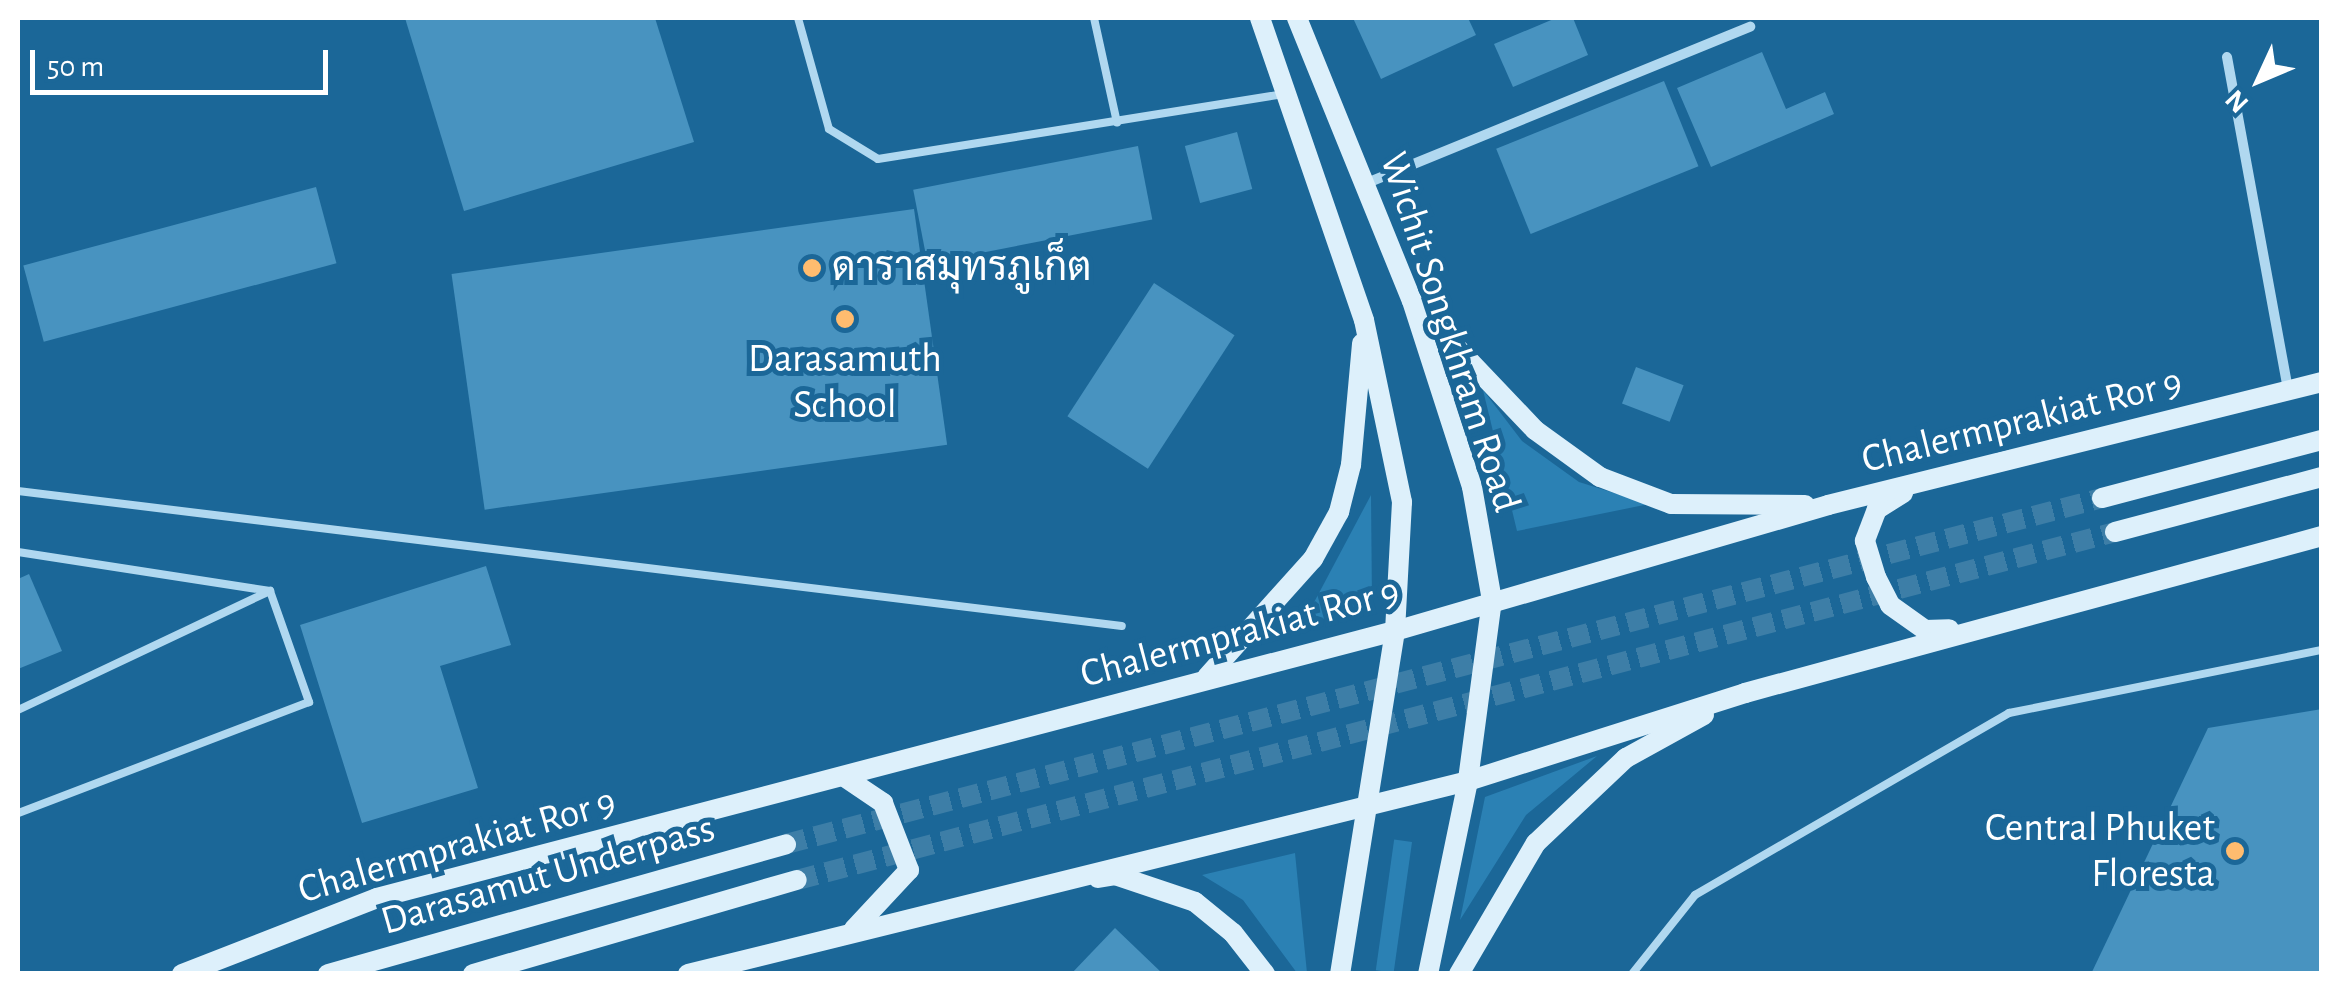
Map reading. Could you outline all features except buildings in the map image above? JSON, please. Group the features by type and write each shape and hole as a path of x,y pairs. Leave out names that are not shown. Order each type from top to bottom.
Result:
{"main road":[{"name":"Wichit Songkhram Road","path":"1260,18 1282,94 1364,320 1402,502 1395,631 1362,806 1340,974"},
{"name":"Wichit Songkhram Road","path":"1298,18 1412,301 1472,487 1492,600 1468,781 1428,974"},
{"path":"1412,301 1535,430 1600,477 1671,504 1828,505"},
{"path":"1207,677 1313,559 1339,512 1351,464 1364,320"},
{"name":"Chalermprakiat Ror 9","path":"182,974 377,898 846,778 1207,677 1395,631 1828,505 2322,382"},
{"path":"2102,498 2322,440"},
{"path":"2114,532 2322,477"},
{"path":"1926,480 1877,509 1865,541 1876,577 1890,605 1925,630 1982,629"},
{"path":"688,974 961,903 1468,781 1745,693 2322,536"},
{"path":"1459,974 1536,843 1626,758 1745,693"},
{"path":"846,778 883,803 909,870 852,931"},
{"name":"Darasamut Underpass","path":"328,974 786,844"},
{"path":"961,903 1116,874 1195,902 1233,933 1265,974"},
{"name":"Darasamut Underpass","path":"473,974 796,880"}],"street":[{"path":"1367,183 1750,26"},
{"path":"2227,56 2288,392"}],"lane":[{"path":"798,18 829,129 859,153 900,160 1282,94"},
{"path":"1094,18 1116,122"},
{"path":"18,490 1122,626"},
{"path":"18,552 270,591"},
{"path":"18,710 270,591"},
{"path":"18,813 310,702 270,591"},
{"path":"1632,974 1695,895 2009,713 2322,650"}],"shaded area":[{"path":"1483,390 1522,441 1579,482 1649,504 1517,531"},
{"path":"1371,495 1372,604 1302,625"},
{"path":"1597,756 1526,815 1460,920 1485,797"},
{"path":"1394,839 1412,842 1394,973 1376,970"},
{"path":"1295,853 1307,973 1297,973 1243,900 1202,875"}],"tunnel":[{"path":"786,844 2102,498"},
{"path":"797,880 2115,532"}],"place":[{"name":"ดาราสมุทรภูเก็ต","path":"812,268"},
{"name":"Darasamuth School","path":"845,319"},
{"name":"Central Phuket Floresta","path":"2235,851"}]}
